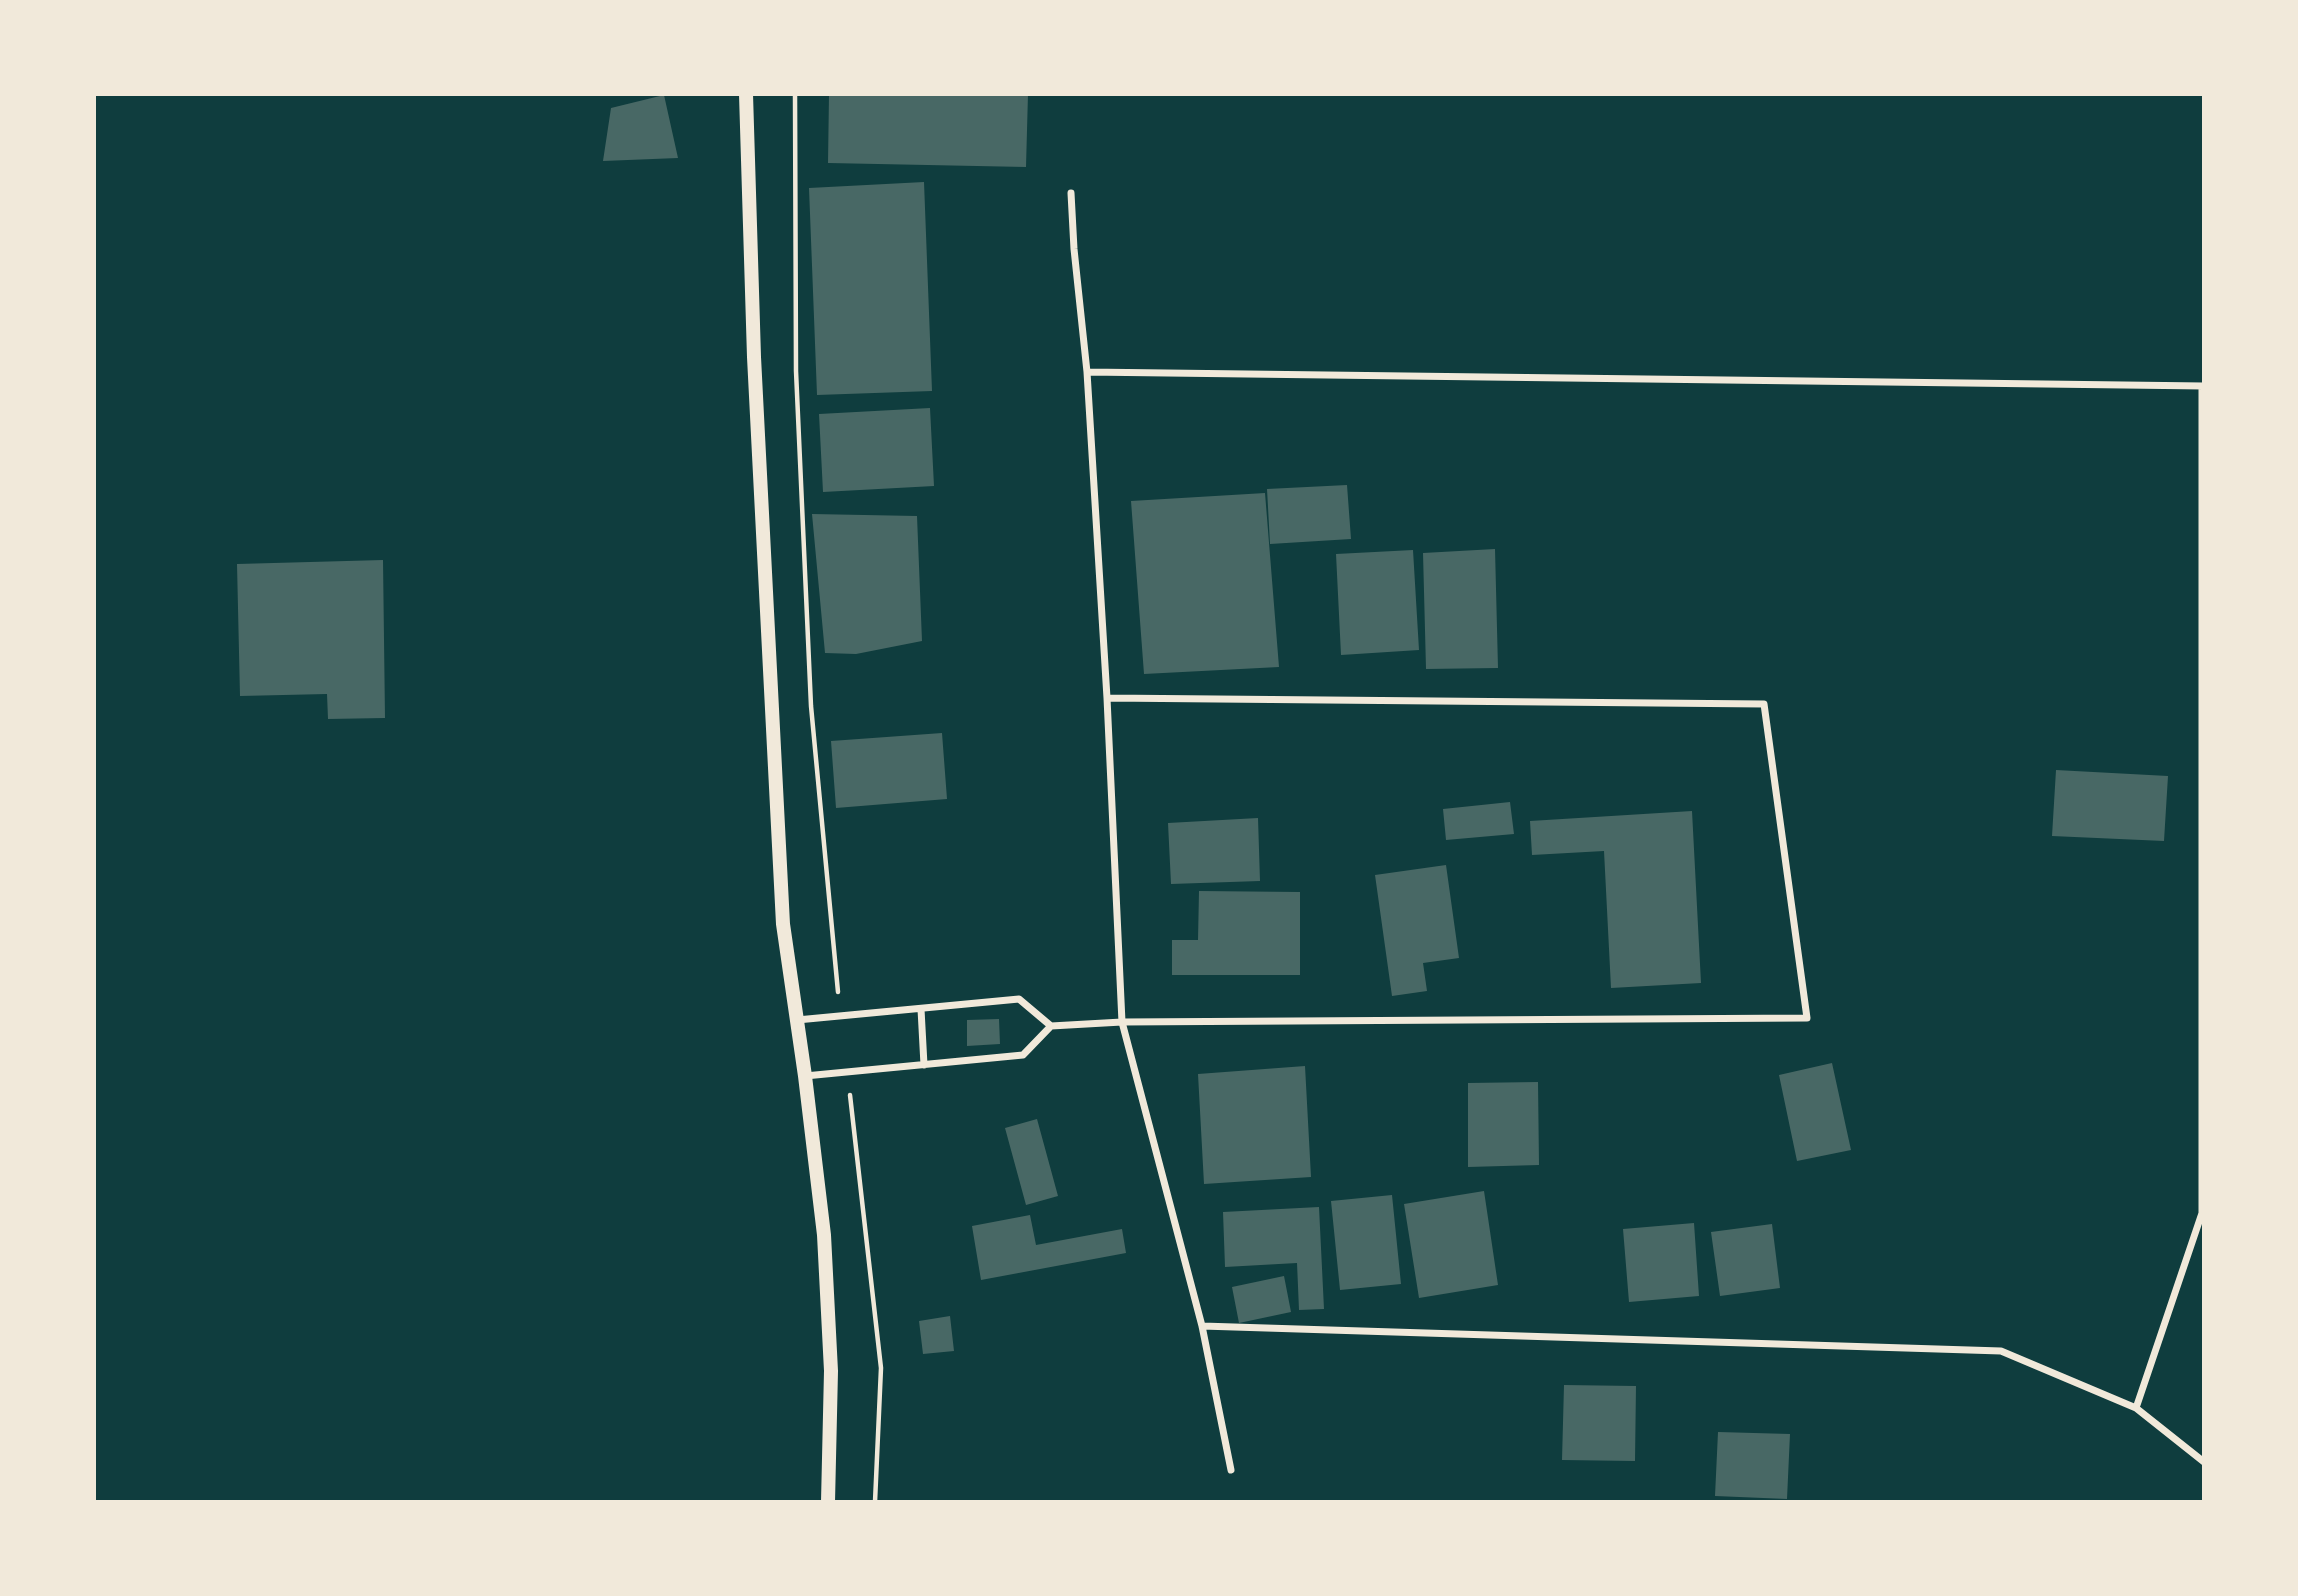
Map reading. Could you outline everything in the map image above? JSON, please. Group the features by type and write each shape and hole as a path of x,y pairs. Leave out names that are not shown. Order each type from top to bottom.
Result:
{"main road":[{"path":"746,94 754,357 783,924 806,1076 824,1235 831,1371 828,1502"}],"street":[{"path":"1071,193 1087,372 1107,698 1122,1022 1202,1326 1231,1470"},
{"path":"1087,372 2203,386 2202,1213 2136,1408"},
{"path":"806,1076 1023,1055 1051,1026 1122,1022 1807,1018 1765,704 1107,698"},
{"path":"797,1020 1019,999 1051,1026"},
{"path":"921,1009 924,1065"},
{"path":"1202,1326 2001,1351 2136,1408 2203,1462"}],"path":[{"path":"795,94 796,371 811,706 841,1015"},
{"path":"847,1072 881,1368 875,1502"}],"building":[{"path":"829,94 1028,94 1026,167 828,163"},
{"path":"664,95 678,158 603,161 611,108"},
{"path":"924,182 932,391 817,395 809,188"},
{"path":"930,408 934,486 823,492 819,414"},
{"path":"1347,485 1351,539 1270,544 1267,489"},
{"path":"1265,493 1279,667 1144,674 1131,501"},
{"path":"812,514 917,516 922,641 856,654 825,653"},
{"path":"1495,549 1498,668 1426,669 1423,553"},
{"path":"1413,550 1419,650 1341,655 1336,554"},
{"path":"383,560 385,718 328,719 327,694 240,696 237,564"},
{"path":"942,733 947,799 836,808 831,741"},
{"path":"2056,770 2168,776 2164,841 2052,836"},
{"path":"1510,802 1514,834 1446,840 1443,809"},
{"path":"1692,811 1701,983 1611,988 1604,851 1532,855 1530,821"},
{"path":"1258,818 1260,881 1171,884 1168,823"},
{"path":"1446,865 1459,958 1423,963 1427,991 1392,996 1375,875"},
{"path":"1199,891 1300,892 1300,975 1172,975 1172,940 1198,940"},
{"path":"999,1019 1000,1044 967,1046 967,1020"},
{"path":"1832,1063 1851,1150 1797,1161 1779,1075"},
{"path":"1305,1066 1311,1177 1204,1184 1198,1074"},
{"path":"1538,1082 1539,1165 1468,1167 1468,1083"},
{"path":"1037,1119 1058,1196 1026,1205 1005,1128"},
{"path":"1484,1191 1498,1285 1419,1298 1404,1204"},
{"path":"1392,1195 1401,1284 1340,1290 1331,1201"},
{"path":"1319,1207 1324,1309 1299,1310 1297,1263 1225,1267 1223,1212"},
{"path":"1030,1215 1036,1245 1122,1229 1126,1253 981,1280 972,1226"},
{"path":"1694,1223 1699,1296 1629,1302 1623,1229"},
{"path":"1772,1224 1780,1288 1720,1296 1711,1232"},
{"path":"1284,1276 1291,1312 1239,1323 1232,1287"},
{"path":"950,1316 954,1351 923,1354 919,1321"},
{"path":"1564,1385 1636,1386 1635,1461 1562,1460"},
{"path":"1718,1432 1790,1434 1787,1499 1715,1496"}]}
